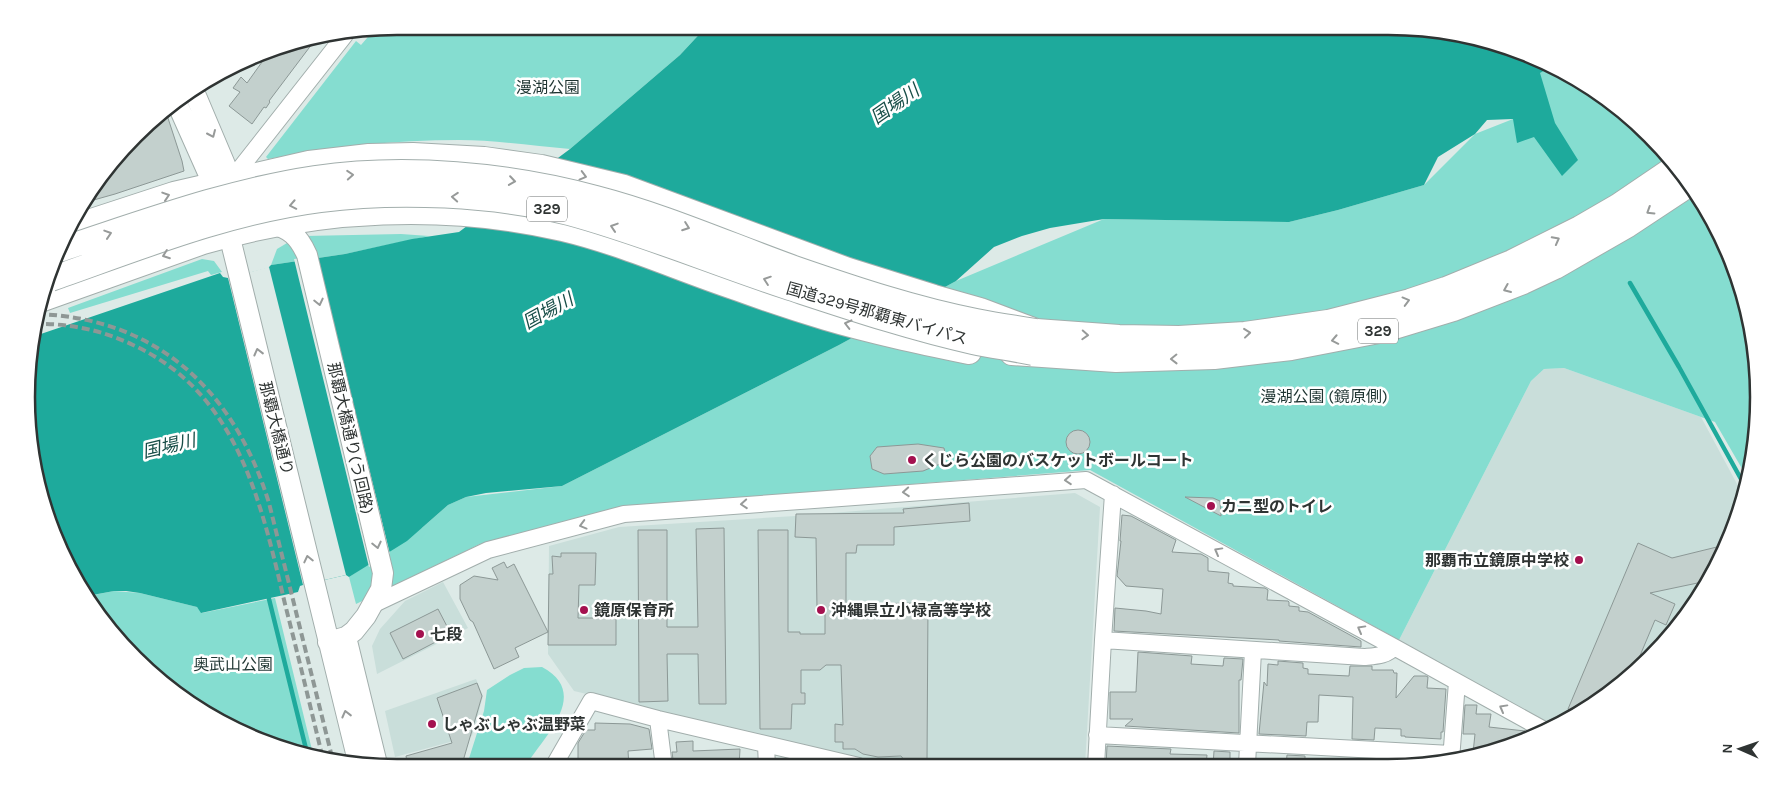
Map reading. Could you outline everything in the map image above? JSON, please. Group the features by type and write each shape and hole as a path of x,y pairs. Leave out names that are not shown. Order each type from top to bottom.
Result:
{"highway":[{"path":"78,225 174,194 309,163 369,156 414,155 513,162 574,174 624,187 848,270 980,310 1035,342"},
{"name":"国道329号那覇東バイパス","path":"55,277 197,228 296,204 343,198 393,195 481,199 531,205 612,226 779,284 903,324 974,342 1035,342 1119,337 1245,334 1328,322 1392,305 1482,276 1535,251 1618,206 1670,171"},
{"name":"国道329号那覇東バイパス","path":"67,248 222,198 291,182 340,175 459,175 536,185 595,198 683,226 797,269 887,298 977,322 1035,342 1116,360 1214,357 1291,348 1384,330 1453,309 1523,282 1554,267 1628,225 1683,188"},
{"path":"49,297 229,234 275,225 346,215 420,211 501,218 565,230 606,242 734,288 826,318 922,343 970,352 1035,342"}],"main road":[{"name":"那覇大橋通り","path":"195,96 222,182 229,234 314,583 337,640 375,758"},
{"name":"那覇大橋通り","path":"180,108 222,182 246,212 258,220 275,225"},
{"name":"那覇大橋通り(う回路)","path":"275,225 286,228 302,242 307,255 383,573 381,589 372,605 354,631 337,640"},
{"name":"那覇大橋通り","path":"337,640 357,757"}],"street":[{"path":"222,182 341,39"},
{"path":"372,605 488,550 633,513 1081,479 1090,481 1394,646 1537,727"},
{"path":"1096,759 1114,494"},
{"path":"1103,640 1364,658 1382,656 1391,651 1394,646"},
{"path":"1247,759 1253,651"},
{"path":"1451,753 1457,682"},
{"path":"558,759 591,701 766,745 810,759"},
{"path":"658,719 663,759"},
{"path":"1097,735 1248,742 1436,756"},
{"path":"766,745 767,759"}],"shaded area":[{"name":"那覇市立鏡原中学校","path":"1564,368 1701,417 1739,487 1722,536 1702,578 1660,636 1627,669 1608,684 1569,711 1546,723 1399,640 1531,381 1544,369"},
{"name":"沖縄県立小禄高等学校","path":"1075,493 1100,507 1085,759 860,759 574,691 548,654 549,546 619,527 795,516"},
{"path":"443,582 468,628 377,674 372,646 380,629 405,601"},
{"name":"しゃぶしゃぶ温野菜","path":"476,679 483,696 472,736 395,757 385,711"}],"green space":[{"name":"漫湖公園","path":"397,35 699,35 680,55 570,149 486,141 435,140 363,145 268,159 266,157 356,41 361,45 368,36"},
{"name":"漫湖公園 (鏡原側)","path":"1544,70 1548,72 1589,96 1627,125 1644,141 1660,158 1689,196 1713,237 1738,303 1747,350 1750,397 1747,444 1743,470 1715,422 1564,368 1544,369 1531,381 1399,640 1090,470 623,507 480,544 356,604 349,577 423,527 448,505 466,497 562,486 839,345 956,281 1104,219 1289,222 1424,185 1475,134 1513,119 1540,73"},
{"path":"401,234 429,236 345,254 271,265 277,249 292,240 305,236"},
{"path":"202,259 214,261 222,272 211,275 208,271 70,313 68,308"},
{"name":"奥武山公園","path":"114,591 140,593 197,607 202,613 275,598 312,749 281,740 237,722 196,698 158,669 141,653 125,636 94,595"},
{"path":"542,667 556,678 563,690 563,703 559,716 530,759 469,759 484,711 487,690 524,668"}],"water":[{"name":"国場川","path":"699,35 1388,35 1435,38 1482,47 1544,70 1540,73 1555,123 1578,160 1562,176 1534,137 1517,143 1513,119 1487,120 1475,134 1438,157 1424,185 1338,210 1289,222 1104,219 1050,228 1022,236 994,247 956,281 839,345 562,486 486,493 466,497 448,505 407,541 349,577 346,575 303,585 300,586 298,592 201,613 197,607 140,593 114,591 94,595 83,578 63,536 47,491 42,468 38,444 35,397 41,334 220,273 223,277 228,278 268,268 271,265 345,254 412,239 459,232 570,149 680,55"}],"pier":[{"path":"317,256 390,554 369,567 294,259"},
{"path":"269,267 346,575 303,585 228,278"}],"building":[{"path":"311,45 269,101 266,108 264,107 252,124 229,106 240,92 233,88 241,77 247,83 263,61"},
{"path":"168,117 184,171 93,200 125,158"},
{"path":"1078,430 1083,431 1089,437 1089,447 1083,453 1078,454 1073,453 1067,447 1066,442 1067,437 1073,431"},
{"path":"918,444 944,448 946,458 940,464 923,471 884,474 872,469 870,456 877,447"},
{"name":"カニ型のトイレ","path":"1185,497 1213,498 1220,501 1221,516"},
{"path":"969,503 970,521 894,527 894,545 857,545 856,553 846,553 846,604 928,603 927,759 903,759 901,756 878,757 863,754 855,749 843,749 843,742 835,742 835,724 843,725 841,665 826,665 820,670 801,670 801,693 805,693 805,704 792,704 791,729 760,729 758,530 788,530 788,632 825,634 825,609 817,609 816,538 795,537 796,514 904,513 903,509"},
{"path":"1122,515 1131,516 1176,540 1172,552 1201,554 1208,558 1208,571 1229,573 1228,583 1233,584 1233,586 1265,588 1268,590 1267,600 1288,601 1289,606 1299,607 1299,611 1308,612 1361,641 1361,647 1279,640 1114,631 1115,608 1161,614 1163,589 1126,586 1117,576"},
{"path":"724,528 726,704 699,704 698,654 667,654 668,701 639,702 638,530 667,530 667,627 698,627 696,529"},
{"path":"1638,543 1672,558 1717,547 1699,583 1650,593 1675,604 1666,625 1655,620 1639,658 1589,698 1570,710 1568,709"},
{"name":"鏡原保育所","path":"561,553 596,553 595,585 579,585 578,618 616,618 616,645 548,645 549,574 553,574 552,556 561,557"},
{"path":"504,562 507,568 514,564 548,632 515,648 519,657 494,669 473,622 470,620 460,599 460,585 474,576 498,580 492,568"},
{"name":"七段","path":"438,609 451,634 403,659 390,633"},
{"path":"1138,652 1192,656 1191,664 1223,666 1224,658 1243,659 1241,680 1239,680 1239,733 1125,726 1133,719 1110,719 1110,692 1136,692"},
{"path":"1278,661 1303,663 1303,668 1308,669 1308,674 1349,676 1350,666 1372,666 1372,670 1393,670 1394,673 1397,673 1396,698 1414,676 1426,676 1428,677 1427,688 1446,689 1441,739 1405,737 1401,736 1401,729 1375,728 1374,740 1352,739 1353,697 1319,695 1318,722 1307,722 1306,736 1259,734 1264,682 1267,686 1268,664 1278,665"},
{"path":"477,683 482,696 464,759 406,759 406,756 452,743 437,698"},
{"path":"1465,705 1477,705 1476,714 1491,714 1489,727 1526,731 1473,749 1475,734 1463,734"},
{"path":"595,723 630,724 649,729 652,749 628,751 628,759 578,759 578,743 586,730 595,730"},
{"path":"693,741 693,751 740,749 739,759 673,759 672,752 677,752 676,742"},
{"path":"1107,746 1171,749 1170,754 1207,755 1207,759 1106,759"},
{"path":"1214,751 1230,752 1230,759 1213,759"},
{"path":"1287,755 1305,756 1305,759 1287,759"}],"waterway":[{"path":"1630,283 1741,478"},
{"path":"268,595 306,748"}],"railway":[{"path":"44,315 80,319 120,330 155,346 186,368 213,395 235,427 254,463 269,503 331,753"},
{"path":"42,324 85,328 133,345 169,366 198,391 221,421 239,454 254,490 266,527 321,751"}],"place":[{"name":"くじら公園のバスケットボールコート","path":"912,460"},
{"name":"カニ型のトイレ","path":"1211,506"},
{"name":"那覇市立鏡原中学校","path":"1579,560"},
{"name":"鏡原保育所","path":"584,610"},
{"name":"沖縄県立小禄高等学校","path":"821,610"},
{"name":"七段","path":"420,634"},
{"name":"しゃぶしゃぶ温野菜","path":"432,724"}]}
